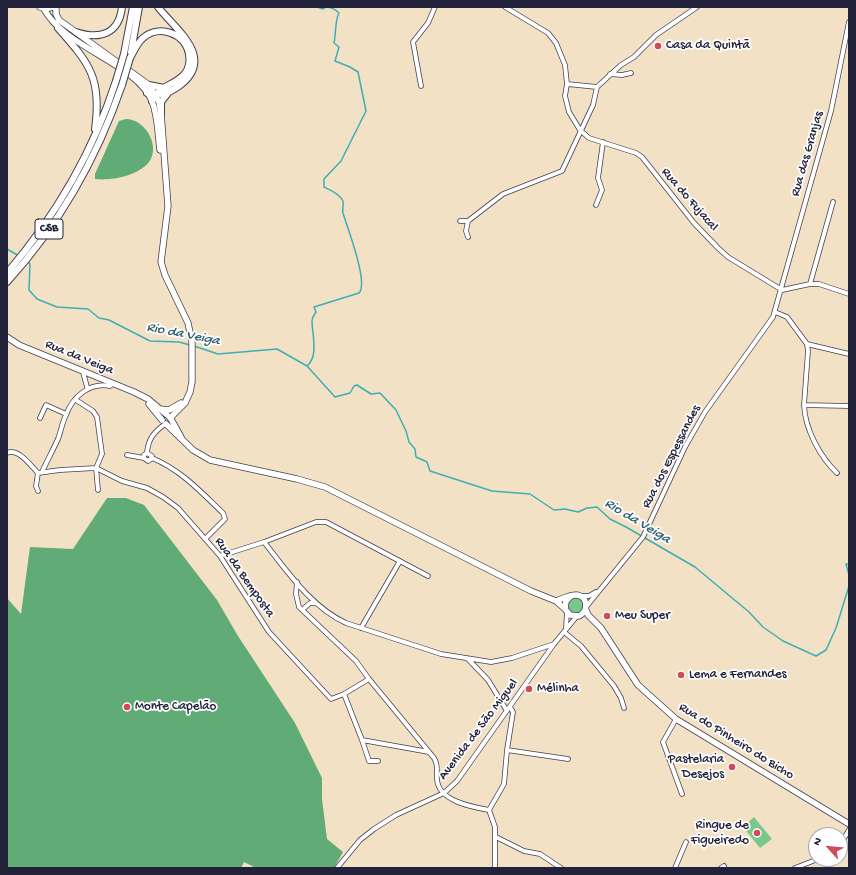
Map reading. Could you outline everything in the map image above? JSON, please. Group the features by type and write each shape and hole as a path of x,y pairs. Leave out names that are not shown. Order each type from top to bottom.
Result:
{"highway":[{"path":"76,32 91,36 107,33 116,26 122,7"},
{"name":"CSB","path":"7,273 44,224 79,168 107,106 116,81 124,54 133,7"},
{"name":"CSB","path":"7,282 48,231 85,172 108,125 130,58 139,7"},
{"path":"158,7 187,38 194,56 192,68 186,79 167,90 161,102 161,113"},
{"path":"58,28 80,54 94,79 98,104 94,136"},
{"path":"130,58 140,41 153,32 169,32 181,39 189,54 188,65 178,80 162,95 147,93"},
{"path":"149,85 154,88 167,90"},
{"path":"152,101 155,95"}],"main road":[{"path":"42,8 54,7 59,20 149,85 155,95 161,113 165,180"},
{"path":"42,8 58,28 130,76 147,93 152,101 168,206 162,262 165,275 188,323 192,342 192,382 190,392 185,403 169,417 162,417 164,422"},
{"name":"Rua da Veiga","path":"7,337 19,345 143,397 169,417 182,437"},
{"name":"Rua da Veiga","path":"143,397 164,422 182,437"},
{"path":"160,409 176,410"},
{"path":"176,410 176,427"},
{"path":"182,437 193,450 210,460 297,479 325,487 530,591 556,601 566,611 578,616 586,608 584,599 581,596 571,596 556,601"},
{"path":"566,611 566,601 571,596"},
{"name":"Rua do Pinheiro do Bicho","path":"586,608 588,615 601,628 638,684 676,719 849,824"},
{"name":"Rua do Pinheiro do Bicho","path":"578,616 597,624"}],"street":[{"path":"421,86 413,42 428,23 435,7"},
{"path":"505,7 548,33 556,42 565,65 567,84 565,96 570,112 580,130"},
{"path":"460,221 468,220 503,194 562,170 593,105 597,87 610,74 634,57 656,35 697,7"},
{"name":"Rua das Granjas","path":"782,290 831,111 849,22"},
{"path":"610,74 622,75 631,73"},
{"path":"567,84 597,87"},
{"name":"Rua do Fujacal","path":"580,130 589,138 636,153 642,157 694,224 718,248 728,257 782,290"},
{"path":"596,205 602,190 598,178 602,142"},
{"path":"810,284 832,202"},
{"path":"468,220 466,231 468,237"},
{"path":"782,290 810,284 819,284 849,294"},
{"name":"Rua dos Espessandes","path":"586,608 641,539 702,417 756,342 775,312 782,290"},
{"path":"775,312 787,317 807,344 808,350 804,412 814,440 827,461 837,473"},
{"path":"807,344 849,354"},
{"path":"83,372 87,387"},
{"path":"38,492 36,486 40,473 58,438 66,414 87,387 101,384 110,386 112,384"},
{"path":"76,400 94,411 98,417 102,454 96,468 98,490"},
{"path":"804,405 849,406"},
{"path":"40,418 46,406 66,414"},
{"path":"144,458 147,453 148,444 154,433 164,422"},
{"path":"7,453 11,452 19,454 40,473"},
{"path":"147,453 151,454 152,458 164,463 188,479 223,513 225,519 223,522 205,539"},
{"path":"127,455 144,458 148,461 152,458"},
{"name":"Rua da Bemposta","path":"40,473 96,468 164,496 178,508 220,556 269,632 331,699 344,694"},
{"path":"220,556 264,542 316,522 326,522 428,576"},
{"path":"264,542 316,603 336,618 361,628 427,650 468,659 474,658 491,662 512,658 554,644"},
{"path":"361,628 400,561"},
{"path":"297,582 297,601 302,610 356,661 368,680 429,752 438,765 437,780 439,787 444,793 460,803 489,810"},
{"path":"581,596 589,596 600,589"},
{"path":"302,610 310,603 316,603"},
{"path":"566,611 564,631 581,646 614,686 624,708"},
{"name":"Avenida de São Miguel","path":"337,868 360,840 374,829 396,815 444,793 457,781 554,644 578,616"},
{"path":"468,659 488,680 507,711"},
{"path":"368,680 344,694 370,761 378,762"},
{"path":"495,868 495,827 489,810 504,784 507,750 513,712 510,707"},
{"path":"676,719 664,736 663,742 682,794"},
{"path":"362,740 429,752"},
{"path":"507,750 568,759"},
{"path":"496,837 524,851 540,854 561,868"},
{"path":"674,868 686,842"},
{"path":"795,868 808,863"}],"green space":[{"path":"126,119 139,123 149,134 153,149 149,162 138,171 131,174 109,179 95,179 95,174 119,121"},
{"path":"107,498 126,498 144,505 217,600 238,636 295,723 322,778 322,799 327,839 343,852 334,868 256,868 244,862 241,868 7,868 7,598 21,614 30,547 73,549"},
{"path":"576,598 582,600 584,606 582,612 576,614 570,612 568,606 570,600"},
{"name":"Ringue de Figueiredo","path":"754,817 772,839 760,848 743,827"}],"waterway":[{"path":"307,366 311,362 314,351 312,321 316,312 314,307 359,293 361,287 359,267 343,213 343,201 337,194 324,187 324,179 341,161 366,111 358,72 335,61 339,47 334,43 339,13 331,8 327,7 323,9 317,7"},
{"name":"Rio da Veiga","path":"7,249 19,256"},
{"name":"Rio da Veiga","path":"27,261 30,264 29,290 37,299 57,307 88,309 99,318 109,320 150,341 179,342 190,345"},
{"name":"Rio da Veiga","path":"194,346 218,354 277,349 307,366 335,397 350,393 354,386 357,385 371,394 380,393 396,410 406,431 409,442 415,449 416,457 427,462 430,471 492,491 530,494 554,510 565,509 578,512 587,508 597,507 610,519 695,567 749,612 763,627 783,641 816,656 826,650 836,628 849,586"},
{"name":"Rio da Veiga","path":"849,564 846,564 849,575"}],"place":[{"name":"Casa da Quintã","path":"658,46"},
{"name":"Meu Super","path":"607,616"},
{"name":"Lema e Fernandes","path":"681,675"},
{"name":"Mélinha","path":"529,689"},
{"name":"Monte Capelão","path":"127,707"},
{"name":"Pastelaria Desejos","path":"732,767"},
{"name":"Ringue de Figueiredo","path":"757,833"}]}
